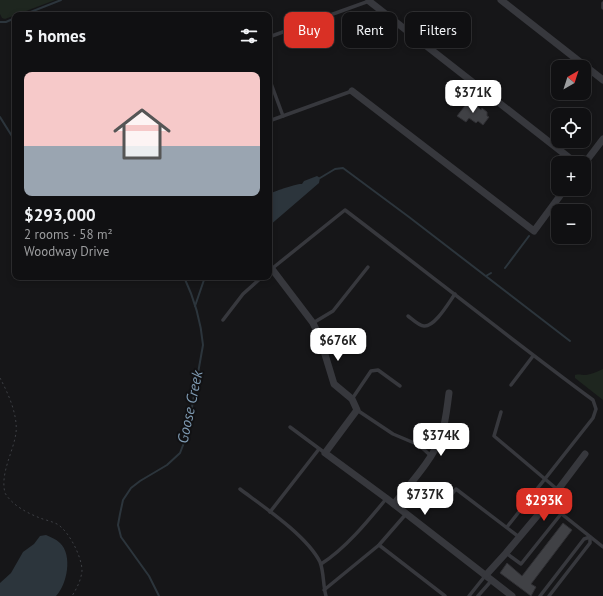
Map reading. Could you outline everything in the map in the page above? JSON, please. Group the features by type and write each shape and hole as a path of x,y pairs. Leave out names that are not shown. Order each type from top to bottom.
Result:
{"street":[{"path":"370,0 567,156"},
{"path":"501,0 603,80"},
{"path":"352,91 534,231 560,196"},
{"path":"590,156 603,139"},
{"path":"272,272 313,323 320,338 334,384 352,399 357,410 322,451 394,504 512,596"},
{"path":"394,504 438,445 443,430 449,393"},
{"path":"489,577 506,553 548,503 585,454"}],"lane":[{"path":"272,36 370,0"},
{"path":"603,3 603,8"},
{"path":"272,86 283,116"},
{"path":"272,120 352,91"},
{"path":"272,268 345,210 533,356 593,400 596,409 593,418 507,527"},
{"path":"313,323 333,311 368,267"},
{"path":"223,320 243,294 259,280"},
{"path":"408,316 420,325 424,326 433,324 455,294"},
{"path":"511,385 533,356"},
{"path":"352,399 371,371 378,370 400,386"},
{"path":"357,410 393,434 419,446 431,456"},
{"path":"501,412 494,436 558,490"},
{"path":"270,512 322,451 290,427"},
{"path":"240,489 292,530 312,551 321,564 326,596"},
{"path":"444,503 456,489 519,537"},
{"path":"321,564 331,558 347,543 386,498"},
{"path":"548,503 603,547"},
{"path":"324,590 379,545 406,514"},
{"path":"506,553 521,564 561,514"},
{"path":"540,596 584,539 590,537"},
{"path":"549,596 590,544 590,537"},
{"path":"379,545 445,596"},
{"path":"469,596 489,577"},
{"path":"478,596 489,577"}],"path":[{"path":"0,378 14,416 16,426 14,439 2,472"},
{"path":"1,482 6,495 11,501 30,513 57,524 68,535 81,564 81,577 72,596"}],"shaded area":[{"path":"0,0 55,0 23,12 12,12 12,16 5,19 2,18 0,14"},
{"path":"317,176 320,178 319,183 272,223 272,193 291,186 302,184 304,181"},
{"path":"603,369 603,400 575,378 575,375 588,375"},
{"path":"46,535 60,543 64,548 66,555 66,578 60,591 56,596 0,596 0,583 11,573 23,552 34,544 40,536"}],"building":[{"path":"468,102 470,104 472,102 481,110 482,108 487,112 487,116 489,117 483,125 478,121 476,123 469,118 466,122 457,116"},
{"path":"563,523 572,530 531,584 536,587 531,596 500,573 507,563 522,576"}],"waterway":[{"path":"31,12 61,0"},
{"path":"0,22 6,22 12,19"},
{"name":"Goose Creek","path":"0,117 12,136"},
{"path":"320,178 335,169 343,168 570,341"},
{"path":"505,268 529,236"},
{"path":"486,276 491,273"},
{"name":"Goose Creek","path":"159,596 149,576 121,537 118,525 123,500 131,488 167,465 180,453 187,435 203,345 201,328 191,293 185,280"},
{"path":"195,306 204,280"}]}
